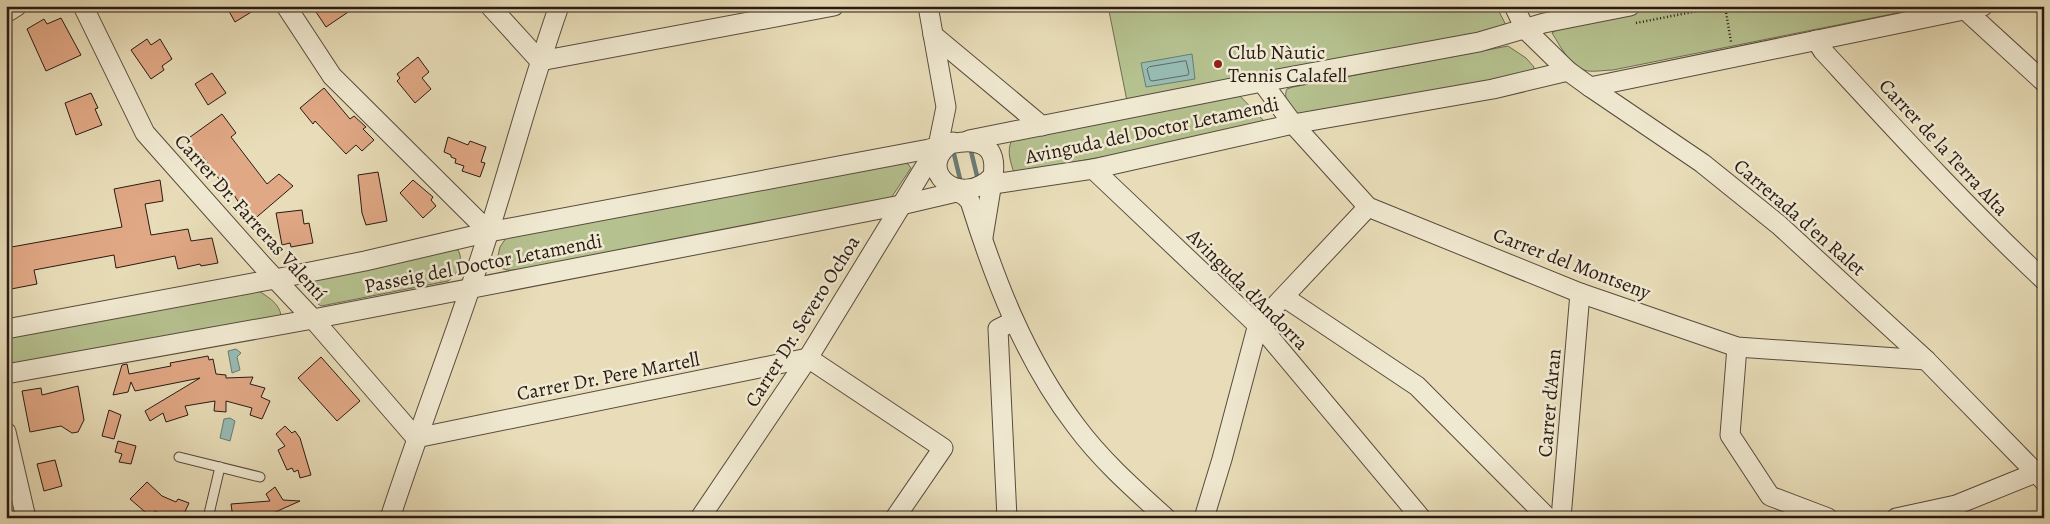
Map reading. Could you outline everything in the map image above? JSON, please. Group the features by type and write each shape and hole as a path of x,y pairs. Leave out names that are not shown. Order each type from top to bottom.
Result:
{"street":[{"path":"6,12 16,6"},
{"name":"Carrer Dr. Farreras Valentí","path":"83,6 145,133 313,319 416,438"},
{"path":"286,6 332,76 489,232"},
{"path":"490,6 540,61"},
{"path":"390,518 416,438 471,288 540,61 559,6"},
{"path":"540,61 834,6"},
{"path":"928,6 946,107 961,142"},
{"name":"Carrerada d'en Ralet","path":"1514,6 1525,30 1568,71 1702,163 1772,219 1926,360 2039,477"},
{"path":"1590,87 1962,8 1983,6"},
{"path":"1962,8 2044,82"},
{"name":"Passeig del Doctor Letamendi","path":"6,329 365,261 489,232 961,142 1262,82 1479,42 1550,22 1629,15"},
{"path":"933,34 1042,126"},
{"name":"Carrer de la Terra Alta","path":"1816,40 1822,51 1992,232 2044,280"},
{"name":"Avinguda del Doctor Letamendi","path":"973,186 1093,169 1293,124 1493,89 1568,71"},
{"name":"Carrer del Montseny","path":"1262,82 1293,124 1368,206 1580,292 1737,347 1926,360"},
{"path":"946,107 963,133 961,142 937,165 938,174 973,186"},
{"path":"961,142 987,147 994,156 966,196 970,202 982,241 1014,321 1052,392 1077,427 1119,475 1166,518"},
{"name":"Carrer Dr. Severo Ochoa","path":"700,518 808,358 901,205 961,142"},
{"name":"Avinguda d'Andorra","path":"1093,169 1258,324 1421,518"},
{"path":"973,186 982,241"},
{"name":"Passeig del Doctor Letamendi","path":"6,374 313,319 901,205 973,186"},
{"path":"1204,518 1258,324 1368,206"},
{"name":"Carrer d'Aran","path":"1561,518 1580,292"},
{"path":"1284,296 1416,386 1548,518"},
{"path":"1007,518 998,329 1014,321"},
{"path":"1737,347 1730,434 1770,496 1828,518"},
{"path":"808,358 943,448 895,518"},
{"name":"Carrer Dr. Pere Martell","path":"416,438 808,358"},
{"path":"6,432 26,518"},
{"path":"1896,518 1956,506 2039,477"}],"lane":[{"path":"179,457 260,477"},
{"path":"208,518 220,467"}],"path":[{"path":"1629,15 1724,6 1732,47"}],"green space":[{"name":"Club Nàutic Tennis Calafell","path":"1108,6 1496,6 1507,27 1127,101"},
{"path":"1662,6 1932,6 1613,70 1588,71 1582,69 1571,61 1552,33 1563,26"},
{"path":"1508,46 1526,58 1534,67 1533,73 1297,116 1288,103 1286,96 1287,89 1293,87"},
{"path":"1239,95 1264,121 1256,129 1014,173 1010,161 1009,153 1012,140"},
{"path":"903,162 911,168 891,198 532,268 508,270 496,264 500,247 506,238"},
{"path":"452,249 458,250 460,263 455,275 448,281 321,306 313,300 305,280"},
{"path":"256,289 278,307 281,316 15,363 8,360 6,335"}],"water":[{"path":"1192,54 1195,79 1146,87 1141,63"},
{"path":"236,349 241,353 237,357 240,370 232,373 228,351"},
{"path":"230,418 235,421 230,441 220,438 224,419"}],"building":[{"path":"226,6 261,6 235,22"},
{"path":"312,6 357,6 326,27"},
{"path":"61,18 81,55 46,71 27,29 44,19 47,24"},
{"path":"147,39 151,45 160,39 172,59 162,66 164,70 151,79 131,50"},
{"path":"418,57 429,72 422,78 431,89 415,103 397,81 400,78 397,74"},
{"path":"212,73 226,93 208,105 195,84"},
{"path":"324,88 350,119 354,116 366,127 363,129 374,140 362,151 356,145 346,154 315,121 313,124 300,108"},
{"path":"91,93 98,108 95,109 102,125 76,135 65,103"},
{"path":"222,114 236,133 231,137 267,184 279,174 293,186 251,222 229,187 227,190 203,157 200,159 186,140"},
{"path":"448,137 468,145 470,141 486,147 481,162 485,163 480,177 462,171 464,166 455,163 456,159 444,152"},
{"path":"378,172 387,221 366,225 362,213 358,175"},
{"path":"160,180 163,201 145,204 151,235 188,229 191,241 212,238 218,263 201,266 200,264 178,269 175,256 116,268 114,255 34,270 37,284 6,290 6,248 122,227 114,189"},
{"path":"413,180 433,197 431,200 436,206 423,218 400,193"},
{"path":"302,210 304,224 309,223 313,243 291,247 290,243 282,245 276,213"},
{"path":"208,356 209,360 213,359 216,374 226,375 226,378 253,377 250,384 265,388 261,397 270,401 262,419 250,415 252,408 226,401 226,412 214,411 215,401 185,406 188,415 166,422 163,413 150,421 145,411 200,378 135,391 131,382 128,392 113,395 122,365 127,364 129,374 171,366 170,363"},
{"path":"321,357 360,401 337,421 298,378"},
{"path":"78,386 84,420 78,432 72,433 61,426 30,432 22,391 41,388 42,395"},
{"path":"109,410 121,415 114,439 102,436"},
{"path":"285,426 292,433 295,431 300,438 311,475 300,478 298,470 294,472 292,468 287,470 278,450 285,446 276,434"},
{"path":"118,441 136,446 131,464 119,462 122,454 115,452"},
{"path":"55,460 62,486 44,491 37,464"},
{"path":"147,482 162,496 176,502 178,499 189,503 182,518 169,518 155,511 151,517 130,499"},
{"path":"275,487 283,500 300,501 262,518 233,518 231,504 270,501 266,494"}],"waterway":[{"path":"970,147 978,180"},
{"path":"953,150 961,183"}],"place":[{"name":"Club Nàutic Tennis Calafell","path":"1218,64"}]}
